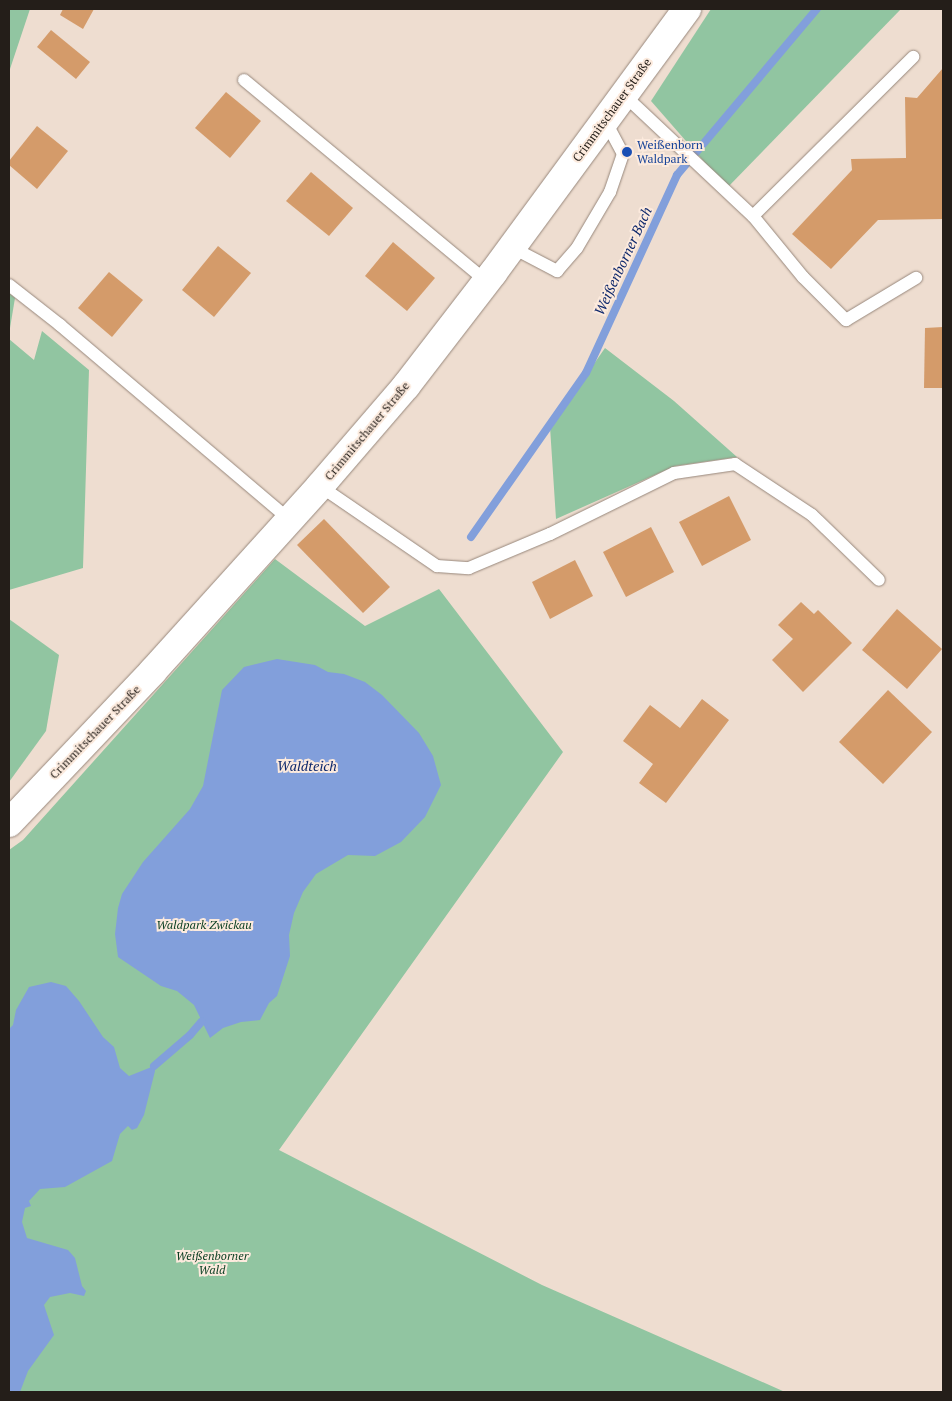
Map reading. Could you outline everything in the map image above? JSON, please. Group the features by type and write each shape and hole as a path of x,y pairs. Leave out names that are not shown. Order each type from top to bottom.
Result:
{"main road":[{"name":"Crimmitschauer Straße","path":"9,823 153,671 290,520 406,386 487,282 687,9"}],"lane":[{"path":"753,216 913,57"},
{"path":"244,80 487,282"},
{"path":"624,94 753,216 803,277 846,320 916,278"},
{"path":"512,248 557,271 577,248 610,192 623,154 605,120"},
{"path":"9,285 60,325 290,520"},
{"path":"320,486 437,566 469,568 550,534 674,473 735,464 812,515 879,580"}],"green space":[{"path":"9,9 30,9 9,72"},
{"path":"711,9 901,9 727,188 651,101"},
{"path":"9,293 15,298 9,334"},
{"path":"42,331 89,370 83,568 9,590 9,339 34,360"},
{"path":"605,348 674,401 737,457 675,466 556,519 550,427"},
{"name":"Weißenborner Wald","path":"275,559 365,626 439,589 563,752 279,1150 542,1285 785,1392 9,1392 9,850 23,840"},
{"path":"9,619 59,655 46,731 9,782"}],"water":[{"name":"Waldteich","path":"277,659 315,665 328,672 344,674 365,682 382,695 419,733 433,756 441,785 425,817 401,842 375,856 348,855 316,874 303,892 294,913 289,935 290,956 277,996 269,1003 260,1020 241,1022 223,1028 210,1038 194,1005 177,991 161,986 118,957 115,934 118,908 122,894 143,862 190,809 203,786 222,690 244,667"},
{"path":"51,982 66,986 79,1001 103,1037 114,1047 120,1068 129,1076 154,1066 155,1071 144,1115 137,1128 132,1130 128,1126 120,1134 112,1161 65,1187 40,1189 29,1201 31,1206 25,1208 22,1222 27,1238 68,1250 75,1258 82,1286 86,1291 84,1296 70,1293 50,1297 44,1305 54,1335 28,1371 20,1392 9,1392 9,1029 13,1025 16,1010 29,987"}],"building":[{"path":"63,9 94,9 83,29 60,15"},
{"path":"51,30 90,62 76,79 37,47"},
{"path":"943,68 943,219 878,220 831,269 792,234 852,170 851,159 906,158 905,97 917,98"},
{"path":"226,92 261,121 230,158 195,128"},
{"path":"37,126 68,151 37,189 9,165 9,161"},
{"path":"311,172 353,208 329,236 286,201"},
{"path":"393,242 435,278 407,311 365,276"},
{"path":"218,246 251,273 214,317 182,290"},
{"path":"109,272 143,300 112,337 78,308"},
{"path":"943,327 943,388 924,388 925,328"},
{"path":"729,496 751,540 702,566 679,522"},
{"path":"324,519 390,587 363,613 297,545"},
{"path":"651,527 674,572 626,597 603,552"},
{"path":"575,560 593,596 550,619 532,582"},
{"path":"801,602 814,614 818,610 852,643 803,692 772,660 793,639 778,625"},
{"path":"897,609 942,649 907,689 862,650"},
{"path":"888,690 932,732 883,784 839,742"},
{"path":"702,699 729,720 666,803 639,783 653,764 623,741 650,705 680,728"}],"waterway":[{"name":"Weißenborner Bach","path":"471,537 586,373 677,175 817,9"},
{"name":"Weißenborner Bach","path":"154,1066 190,1035 202,1021"}],"place":[{"name":"Weißenborn Waldpark","path":"627,152"}],"park label":[{"name":"Waldpark Zwickau","path":"204,925"}]}
